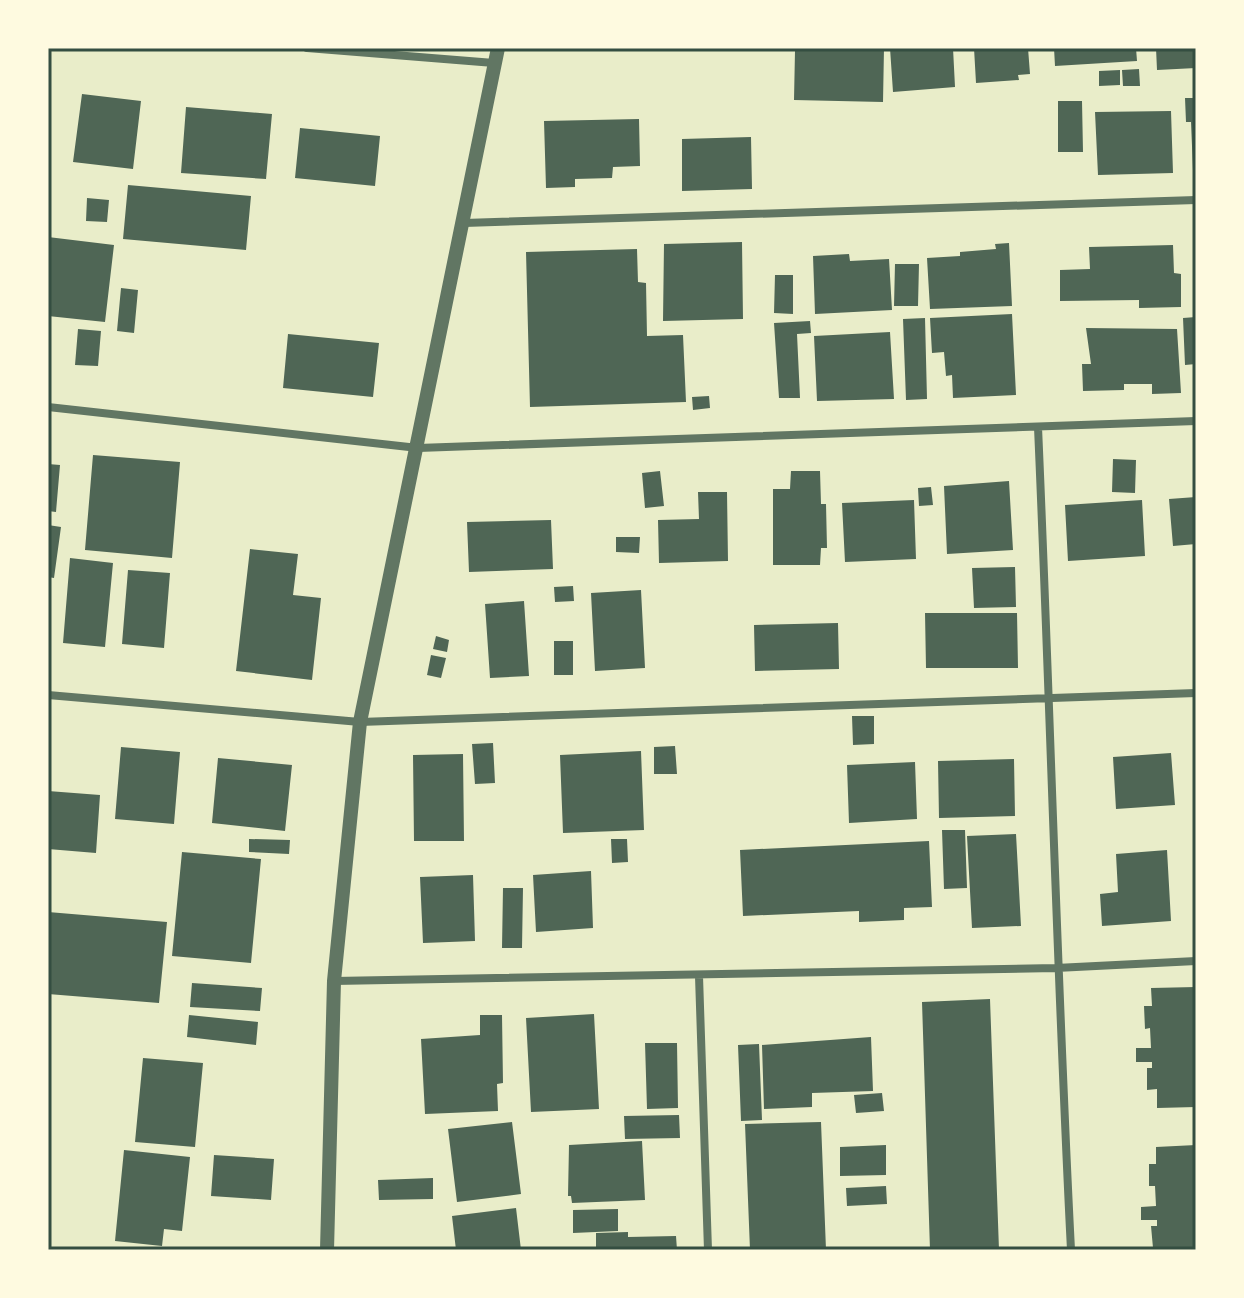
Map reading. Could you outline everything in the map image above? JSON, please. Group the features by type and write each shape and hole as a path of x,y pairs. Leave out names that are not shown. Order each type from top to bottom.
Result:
{"street":[{"path":"307,48 496,56 360,722 334,981 327,1250"},
{"path":"464,223 1196,200"},
{"path":"48,407 418,448 1196,421"},
{"path":"1038,427 1050,700 1056,968 1071,1250"},
{"path":"48,695 360,722 1196,693"},
{"path":"334,981 1056,968 1196,961"},
{"path":"699,976 708,1250"}],"building":[{"path":"809,48 884,48 883,102 794,100 795,51 808,51"},
{"path":"890,48 953,48 955,87 893,92"},
{"path":"974,48 1028,48 1030,74 1018,75 1019,80 976,83"},
{"path":"1054,48 1136,48 1137,61 1055,66"},
{"path":"1156,48 1196,48 1196,68 1157,70"},
{"path":"1139,69 1140,86 1123,86 1122,70"},
{"path":"1120,70 1120,85 1099,86 1099,71"},
{"path":"82,94 141,101 133,169 73,162"},
{"path":"1185,98 1196,98 1196,169 1193,170 1191,122 1186,122"},
{"path":"1058,101 1082,101 1083,152 1058,152"},
{"path":"186,107 272,114 266,179 181,173"},
{"path":"1171,111 1173,173 1098,175 1095,112"},
{"path":"639,119 640,166 613,167 612,178 575,179 575,187 546,188 544,121"},
{"path":"300,128 380,136 375,186 295,178"},
{"path":"751,137 752,189 682,191 682,139"},
{"path":"128,185 251,196 246,250 123,239"},
{"path":"87,198 109,200 107,222 86,221"},
{"path":"48,237 114,245 105,322 48,316"},
{"path":"742,242 743,319 663,321 664,244"},
{"path":"1009,243 1012,306 930,309 927,258 960,256 960,252 996,249 995,244"},
{"path":"1173,245 1174,273 1181,274 1181,307 1139,308 1139,300 1060,301 1060,270 1090,269 1089,247"},
{"path":"637,249 638,282 646,283 647,336 683,335 686,402 530,407 526,252"},
{"path":"849,254 850,261 889,259 892,310 815,314 813,256"},
{"path":"895,264 919,264 918,306 894,306"},
{"path":"775,275 793,275 793,314 774,313"},
{"path":"121,288 138,290 134,333 117,331"},
{"path":"1012,314 1016,395 953,398 952,375 946,376 944,352 932,353 930,318"},
{"path":"1196,317 1196,364 1185,365 1183,318"},
{"path":"925,318 927,399 906,400 903,319"},
{"path":"810,321 811,333 797,334 800,398 779,398 774,323"},
{"path":"1086,328 1177,329 1181,393 1152,394 1152,384 1124,384 1124,390 1083,391 1082,364 1091,364"},
{"path":"78,329 101,331 98,366 75,365"},
{"path":"890,332 894,399 817,401 814,336"},
{"path":"288,334 379,343 373,397 283,388"},
{"path":"709,396 710,408 693,410 692,397"},
{"path":"93,455 180,462 172,558 85,550"},
{"path":"1113,459 1136,460 1135,493 1112,492"},
{"path":"48,464 60,465 56,512 48,511"},
{"path":"660,471 664,506 645,508 642,473"},
{"path":"791,471 820,471 821,504 826,504 827,548 821,548 820,565 773,565 773,489 790,489"},
{"path":"1009,481 1013,550 947,554 944,486"},
{"path":"931,487 933,505 919,506 918,488"},
{"path":"698,492 727,492 728,561 659,563 658,520 699,519"},
{"path":"1196,497 1196,544 1173,546 1169,499"},
{"path":"914,500 916,559 845,562 842,503"},
{"path":"1142,500 1145,556 1068,561 1065,505"},
{"path":"551,520 553,569 469,572 467,522"},
{"path":"48,525 61,527 54,578 48,577"},
{"path":"616,537 640,537 639,553 616,552"},
{"path":"250,549 298,554 293,595 321,598 312,680 236,671"},
{"path":"70,558 113,563 105,647 63,643"},
{"path":"1015,567 1016,607 974,608 972,568"},
{"path":"128,570 170,573 164,648 122,644"},
{"path":"573,586 574,601 555,602 554,587"},
{"path":"641,590 645,668 595,671 591,593"},
{"path":"524,601 529,676 490,678 485,604"},
{"path":"925,613 1017,613 1018,668 926,668"},
{"path":"838,623 839,669 755,671 754,625"},
{"path":"436,636 449,640 447,652 433,649"},
{"path":"554,641 573,641 573,675 554,675"},
{"path":"431,655 446,658 441,678 427,675"},
{"path":"852,716 874,716 874,744 853,745"},
{"path":"493,743 495,783 475,784 472,744"},
{"path":"675,746 677,774 654,774 654,747"},
{"path":"121,747 180,752 174,824 115,819"},
{"path":"641,751 644,830 563,833 560,755"},
{"path":"1171,753 1175,805 1116,809 1113,757"},
{"path":"463,754 464,841 414,841 413,755"},
{"path":"218,758 292,765 285,831 212,823"},
{"path":"1014,759 1015,816 939,818 938,761"},
{"path":"915,762 917,819 849,823 847,765"},
{"path":"48,791 100,795 96,853 48,849"},
{"path":"942,830 965,830 967,888 944,889"},
{"path":"1016,834 1021,926 972,928 967,836"},
{"path":"249,839 290,840 289,854 249,852"},
{"path":"611,839 627,839 628,862 612,863"},
{"path":"929,841 932,907 904,908 904,920 859,922 859,911 743,916 740,850"},
{"path":"1167,850 1171,921 1102,926 1100,894 1118,892 1116,854"},
{"path":"182,852 261,859 251,963 172,956"},
{"path":"591,871 593,928 536,932 533,875"},
{"path":"473,875 475,941 423,943 420,877"},
{"path":"503,888 523,888 522,948 502,948"},
{"path":"48,912 167,922 159,1003 48,994"},
{"path":"192,983 262,988 260,1011 190,1007"},
{"path":"1196,987 1196,1107 1157,1108 1157,1089 1147,1090 1147,1068 1152,1068 1152,1062 1136,1062 1136,1048 1151,1048 1150,1028 1145,1029 1144,1006 1152,1006 1151,988"},
{"path":"990,999 999,1250 930,1250 922,1002"},
{"path":"594,1014 599,1109 531,1112 526,1018"},
{"path":"189,1015 258,1022 256,1045 187,1037"},
{"path":"480,1015 502,1015 503,1083 497,1084 498,1111 425,1114 421,1039 480,1035"},
{"path":"871,1037 873,1091 812,1093 812,1107 764,1109 762,1045"},
{"path":"645,1043 677,1043 678,1108 647,1109"},
{"path":"759,1044 762,1120 741,1121 738,1045"},
{"path":"143,1058 203,1063 195,1147 135,1142"},
{"path":"882,1093 884,1111 856,1113 854,1095"},
{"path":"679,1115 680,1138 625,1139 624,1116"},
{"path":"512,1122 521,1194 457,1202 448,1129"},
{"path":"821,1122 826,1250 750,1250 745,1124"},
{"path":"642,1141 645,1200 572,1203 571,1196 568,1196 569,1145"},
{"path":"886,1145 886,1175 840,1176 840,1147"},
{"path":"1196,1145 1196,1250 1153,1248 1151,1226 1157,1226 1157,1220 1141,1220 1141,1207 1156,1206 1155,1186 1149,1186 1149,1164 1156,1164 1156,1147"},
{"path":"124,1150 190,1157 182,1231 164,1229 162,1246 115,1241"},
{"path":"214,1155 274,1159 271,1200 211,1196"},
{"path":"433,1178 433,1199 379,1200 378,1180"},
{"path":"886,1186 887,1204 847,1206 846,1188"},
{"path":"516,1208 521,1250 456,1250 452,1216"},
{"path":"618,1209 618,1231 573,1233 573,1210"},
{"path":"628,1232 628,1237 676,1236 677,1250 596,1250 596,1233"}]}
